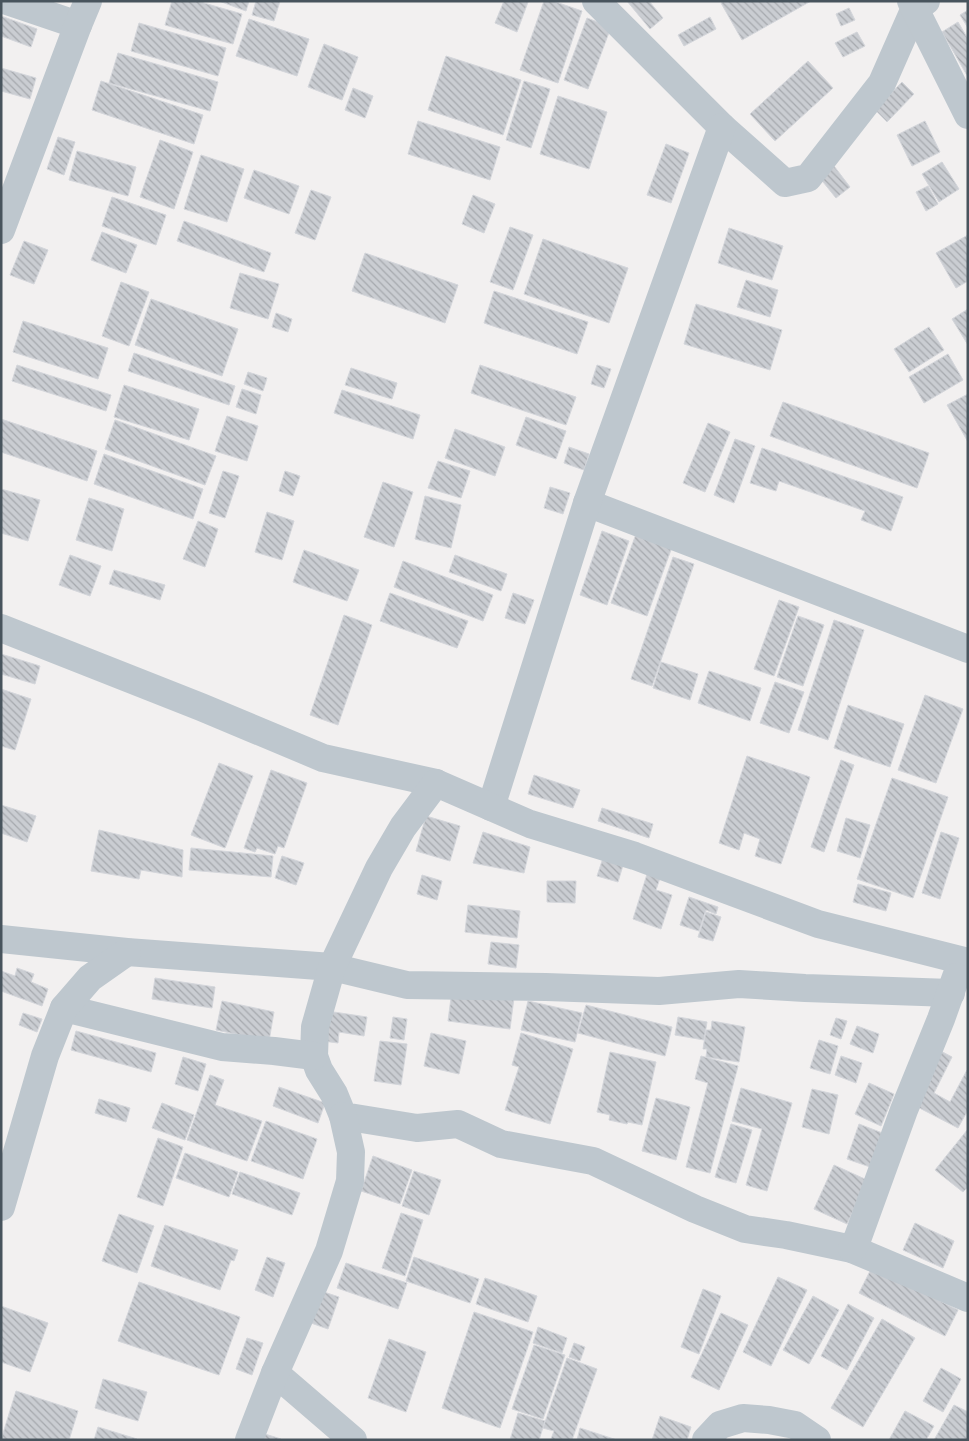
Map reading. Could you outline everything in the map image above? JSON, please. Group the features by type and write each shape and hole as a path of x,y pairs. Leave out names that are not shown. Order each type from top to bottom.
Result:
{"street":[{"path":"1,230 83,13 7,1"},
{"path":"596,1 722,127 785,183 808,178 882,83 917,3"},
{"path":"917,3 968,115"},
{"path":"491,807 587,503 722,127"},
{"path":"587,503 968,649"},
{"path":"1,628 324,758 436,783 530,824 635,856 818,924 965,962 950,993 907,1102 852,1249"},
{"path":"249,1440 275,1372 329,1251 350,1182 351,1152 343,1116 334,1094 319,1070 314,1056 315,1027 332,967 380,868 403,827 436,783"},
{"path":"1,939 127,952 332,967 406,986 536,987 659,991 739,984 950,993"},
{"path":"1,1207 45,1056 64,1008 90,978 127,952"},
{"path":"64,1008 222,1047 314,1056"},
{"path":"343,1116 417,1128 458,1124 501,1144 593,1161 695,1209 745,1229 786,1235 852,1249 968,1298"},
{"path":"275,1372 353,1440"},
{"path":"706,1440 720,1425 743,1418 795,1425 817,1440"}],"building":[{"path":"172,1 197,1 242,14 233,44 165,25"},
{"path":"219,1 249,1 246,11"},
{"path":"256,1 280,1 274,21 252,15"},
{"path":"504,1 528,2 517,32 495,23"},
{"path":"544,1 553,1 582,11 558,83 520,70"},
{"path":"627,1 649,1 663,18 650,29"},
{"path":"724,1 811,1 742,40 721,3"},
{"path":"849,8 855,20 841,26 836,14"},
{"path":"968,10 968,28 960,15"},
{"path":"1,16 37,29 31,47 1,36"},
{"path":"710,17 716,29 684,46 678,35"},
{"path":"587,18 611,27 588,89 564,80"},
{"path":"249,19 309,39 297,76 236,56"},
{"path":"958,22 968,39 968,77 942,32"},
{"path":"139,23 226,48 218,76 131,51"},
{"path":"857,32 865,46 843,57 835,43"},
{"path":"324,44 358,57 342,100 308,87"},
{"path":"118,53 218,82 210,111 109,83"},
{"path":"446,56 521,80 503,135 428,110"},
{"path":"808,61 833,88 775,141 750,114"},
{"path":"1,68 36,78 30,99 1,91"},
{"path":"101,81 203,115 194,144 92,110"},
{"path":"524,81 550,89 531,148 506,140"},
{"path":"902,82 914,94 887,122 875,110"},
{"path":"353,88 373,96 365,118 345,110"},
{"path":"558,96 607,112 589,169 540,154"},
{"path":"418,121 500,147 490,180 408,154"},
{"path":"925,121 940,152 912,166 897,135"},
{"path":"58,137 75,142 64,175 47,169"},
{"path":"160,140 193,152 174,209 140,197"},
{"path":"666,144 689,153 671,203 647,195"},
{"path":"77,151 136,167 128,196 69,180"},
{"path":"201,155 244,169 227,222 184,209"},
{"path":"942,162 959,189 939,202 922,174"},
{"path":"834,166 850,187 836,198 819,177"},
{"path":"254,170 299,186 289,214 244,198"},
{"path":"928,186 938,204 926,211 916,192"},
{"path":"311,190 331,197 315,240 295,233"},
{"path":"473,195 495,204 484,233 462,224"},
{"path":"112,197 166,215 156,245 102,226"},
{"path":"184,221 271,253 264,272 177,241"},
{"path":"510,227 533,235 513,290 490,282"},
{"path":"729,228 783,246 772,280 718,263"},
{"path":"102,232 137,245 126,273 91,260"},
{"path":"968,235 968,281 956,288 936,253"},
{"path":"543,239 628,268 609,323 524,294"},
{"path":"24,241 48,250 34,284 10,275"},
{"path":"365,253 458,285 445,323 352,291"},
{"path":"240,273 279,284 268,319 230,308"},
{"path":"746,280 778,290 770,317 737,307"},
{"path":"121,282 149,292 129,346 102,336"},
{"path":"494,291 588,322 577,354 484,323"},
{"path":"151,299 238,329 222,376 135,345"},
{"path":"696,304 782,330 770,370 684,344"},
{"path":"968,309 968,345 952,319"},
{"path":"276,313 292,319 288,332 272,327"},
{"path":"23,321 108,348 98,379 13,352"},
{"path":"929,327 944,350 909,372 894,349"},
{"path":"134,353 235,386 229,405 128,371"},
{"path":"948,354 963,380 924,403 909,377"},
{"path":"17,365 111,395 106,411 12,381"},
{"path":"480,365 576,397 566,425 471,393"},
{"path":"597,365 611,369 604,388 591,384"},
{"path":"351,368 397,383 392,399 345,385"},
{"path":"248,372 267,378 263,391 244,384"},
{"path":"124,385 199,409 189,440 114,417"},
{"path":"242,389 261,395 256,414 236,407"},
{"path":"342,390 420,415 413,439 334,413"},
{"path":"968,394 968,442 947,405"},
{"path":"783,402 929,453 917,488 770,436"},
{"path":"227,416 258,426 247,461 215,451"},
{"path":"526,417 566,431 556,459 516,445"},
{"path":"1,419 97,451 87,481 1,452"},
{"path":"115,420 216,456 205,485 105,449"},
{"path":"708,423 730,432 705,492 683,483"},
{"path":"455,429 505,447 495,476 445,458"},
{"path":"735,439 755,446 734,503 714,495"},
{"path":"569,447 589,454 584,470 564,463"},
{"path":"762,448 903,497 891,531 861,520 865,511 779,481 776,491 750,483"},
{"path":"104,454 203,489 193,519 94,484"},
{"path":"438,461 470,471 461,498 428,488"},
{"path":"223,471 239,476 225,518 209,513"},
{"path":"285,471 300,476 293,496 279,491"},
{"path":"383,482 413,492 394,547 364,537"},
{"path":"550,487 570,493 563,514 544,508"},
{"path":"1,489 40,500 28,541 1,533"},
{"path":"425,496 461,505 451,548 415,539"},
{"path":"89,498 124,509 112,551 76,540"},
{"path":"267,512 294,521 282,560 255,552"},
{"path":"198,521 218,529 205,567 183,559"},
{"path":"602,531 629,541 607,605 580,595"},
{"path":"636,534 672,547 647,616 611,603"},
{"path":"304,550 359,570 347,601 293,582"},
{"path":"70,555 101,566 90,596 59,585"},
{"path":"455,555 507,574 501,591 449,572"},
{"path":"673,557 694,564 652,686 631,679"},
{"path":"403,561 493,595 483,621 394,587"},
{"path":"114,570 165,585 160,600 109,584"},
{"path":"390,593 468,621 457,648 380,621"},
{"path":"513,593 534,600 525,624 505,618"},
{"path":"779,600 799,607 774,676 754,669"},
{"path":"344,615 372,625 338,725 310,715"},
{"path":"798,616 824,625 803,686 777,677"},
{"path":"834,620 864,630 828,740 798,730"},
{"path":"1,654 40,666 35,684 1,674"},
{"path":"661,662 698,674 690,700 653,688"},
{"path":"709,671 761,688 750,721 698,703"},
{"path":"775,682 804,692 789,733 760,723"},
{"path":"1,689 31,699 15,750 1,746"},
{"path":"925,695 963,709 936,783 898,770"},
{"path":"848,705 904,724 890,767 834,748"},
{"path":"747,756 810,777 781,864 755,856 760,839 744,833 739,850 719,843"},
{"path":"841,760 854,765 824,852 811,847"},
{"path":"219,763 253,776 225,848 191,835"},
{"path":"271,770 307,783 284,848 278,846 275,854 257,848 255,852 244,848"},
{"path":"534,775 580,790 573,808 528,794"},
{"path":"892,778 948,797 913,898 857,879"},
{"path":"1,805 36,816 27,842 1,833"},
{"path":"602,808 653,824 649,838 598,821"},
{"path":"426,816 460,826 450,861 416,851"},
{"path":"846,818 870,825 860,858 837,851"},
{"path":"99,830 183,850 182,877 141,870 139,879 91,871"},
{"path":"483,832 530,847 524,873 473,863"},
{"path":"941,832 959,838 940,899 922,893"},
{"path":"191,848 273,856 271,877 189,870"},
{"path":"604,855 624,862 618,882 597,876"},
{"path":"282,856 304,863 296,885 275,878"},
{"path":"648,871 661,875 656,890 672,895 661,929 633,919"},
{"path":"422,875 442,881 437,900 417,894"},
{"path":"547,881 576,881 575,903 547,902"},
{"path":"858,884 891,893 886,911 853,902"},
{"path":"689,897 718,907 716,914 706,910 699,931 680,925"},
{"path":"468,905 520,911 517,938 465,932"},
{"path":"706,912 721,917 713,941 698,937"},
{"path":"491,942 519,945 516,968 488,964"},
{"path":"17,968 34,974 31,982 48,989 42,1006 1,991 1,971 15,976"},
{"path":"155,978 215,987 212,1008 152,999"},
{"path":"452,990 514,998 510,1029 448,1021"},
{"path":"222,1001 274,1012 269,1041 216,1030"},
{"path":"528,1001 582,1013 575,1042 521,1030"},
{"path":"586,1005 672,1027 665,1056 578,1033"},
{"path":"327,1011 367,1017 364,1036 339,1032 338,1043 323,1041"},
{"path":"23,1013 42,1019 37,1032 19,1025"},
{"path":"393,1017 407,1019 404,1040 390,1038"},
{"path":"678,1017 707,1022 704,1040 675,1035"},
{"path":"836,1018 847,1021 841,1039 830,1035"},
{"path":"712,1021 745,1027 739,1062 706,1057 707,1049 703,1049 706,1030 711,1030"},
{"path":"857,1026 879,1034 873,1053 850,1044"},
{"path":"76,1031 156,1053 151,1072 71,1050"},
{"path":"431,1033 466,1041 459,1074 424,1066"},
{"path":"521,1033 573,1049 550,1124 505,1110 519,1067 512,1065"},
{"path":"819,1040 838,1046 830,1074 810,1068"},
{"path":"380,1041 407,1044 401,1085 374,1081"},
{"path":"935,1048 952,1057 934,1093 950,1102 968,1070 968,1110 958,1128 908,1102"},
{"path":"610,1052 656,1062 642,1125 609,1120 610,1115 597,1112"},
{"path":"701,1056 738,1066 710,1173 686,1167 708,1083 695,1079"},
{"path":"841,1056 862,1063 856,1083 835,1075"},
{"path":"183,1057 206,1064 198,1091 175,1084"},
{"path":"210,1075 224,1080 215,1105 262,1121 247,1161 187,1140"},
{"path":"869,1083 894,1094 881,1126 855,1114"},
{"path":"279,1087 325,1103 318,1123 273,1106"},
{"path":"741,1088 792,1103 767,1191 746,1185 762,1129 732,1121"},
{"path":"812,1089 838,1095 829,1134 802,1127"},
{"path":"656,1098 690,1107 676,1160 642,1151"},
{"path":"99,1099 130,1108 126,1122 95,1113"},
{"path":"162,1103 194,1115 185,1140 152,1128"},
{"path":"266,1121 317,1139 303,1179 251,1161"},
{"path":"731,1124 752,1130 736,1183 715,1177"},
{"path":"859,1124 885,1134 873,1168 847,1159"},
{"path":"968,1129 968,1187 963,1192 935,1170"},
{"path":"158,1138 183,1147 163,1206 137,1197"},
{"path":"185,1153 238,1172 229,1197 176,1178"},
{"path":"373,1156 412,1170 400,1204 361,1191"},
{"path":"834,1165 867,1180 847,1224 814,1209"},
{"path":"414,1171 441,1180 429,1215 402,1206"},
{"path":"240,1172 300,1193 292,1215 232,1194"},
{"path":"401,1213 423,1220 405,1276 382,1268"},
{"path":"119,1214 154,1226 137,1273 102,1261"},
{"path":"915,1223 954,1241 943,1268 903,1250"},
{"path":"165,1225 238,1250 234,1261 231,1260 220,1290 151,1266"},
{"path":"267,1257 285,1263 273,1297 255,1290"},
{"path":"414,1257 479,1279 470,1303 406,1281"},
{"path":"346,1263 407,1283 398,1309 337,1288"},
{"path":"872,1267 958,1310 945,1336 859,1293"},
{"path":"778,1277 807,1290 771,1366 743,1352"},
{"path":"485,1278 537,1296 528,1322 476,1304"},
{"path":"139,1282 240,1317 219,1375 118,1341"},
{"path":"703,1289 721,1296 699,1354 681,1347"},
{"path":"321,1291 339,1297 328,1329 311,1323"},
{"path":"813,1296 839,1310 809,1364 783,1350"},
{"path":"848,1304 874,1318 847,1370 821,1356"},
{"path":"1,1306 48,1323 30,1372 1,1362"},
{"path":"474,1312 533,1332 500,1428 442,1408"},
{"path":"721,1313 748,1325 719,1390 691,1377"},
{"path":"882,1319 915,1338 863,1427 831,1408"},
{"path":"538,1327 567,1338 562,1353 533,1343"},
{"path":"247,1338 263,1343 252,1375 236,1369"},
{"path":"389,1339 426,1352 406,1412 368,1398"},
{"path":"574,1343 585,1347 580,1361 569,1357"},
{"path":"534,1345 565,1355 543,1419 512,1409"},
{"path":"567,1358 597,1369 572,1440 555,1440 551,1439 554,1431 543,1428"},
{"path":"941,1368 961,1379 943,1412 923,1401"},
{"path":"103,1379 147,1392 138,1421 95,1408"},
{"path":"16,1391 78,1411 69,1440 1,1440"},
{"path":"954,1405 968,1412 968,1440 934,1440"},
{"path":"905,1411 934,1426 926,1440 889,1440"},
{"path":"518,1413 545,1421 539,1440 510,1440"},
{"path":"660,1416 691,1427 687,1440 652,1440"},
{"path":"98,1427 137,1439 94,1440"},
{"path":"580,1428 617,1440 577,1440"},
{"path":"265,1434 281,1439 264,1440"}]}
